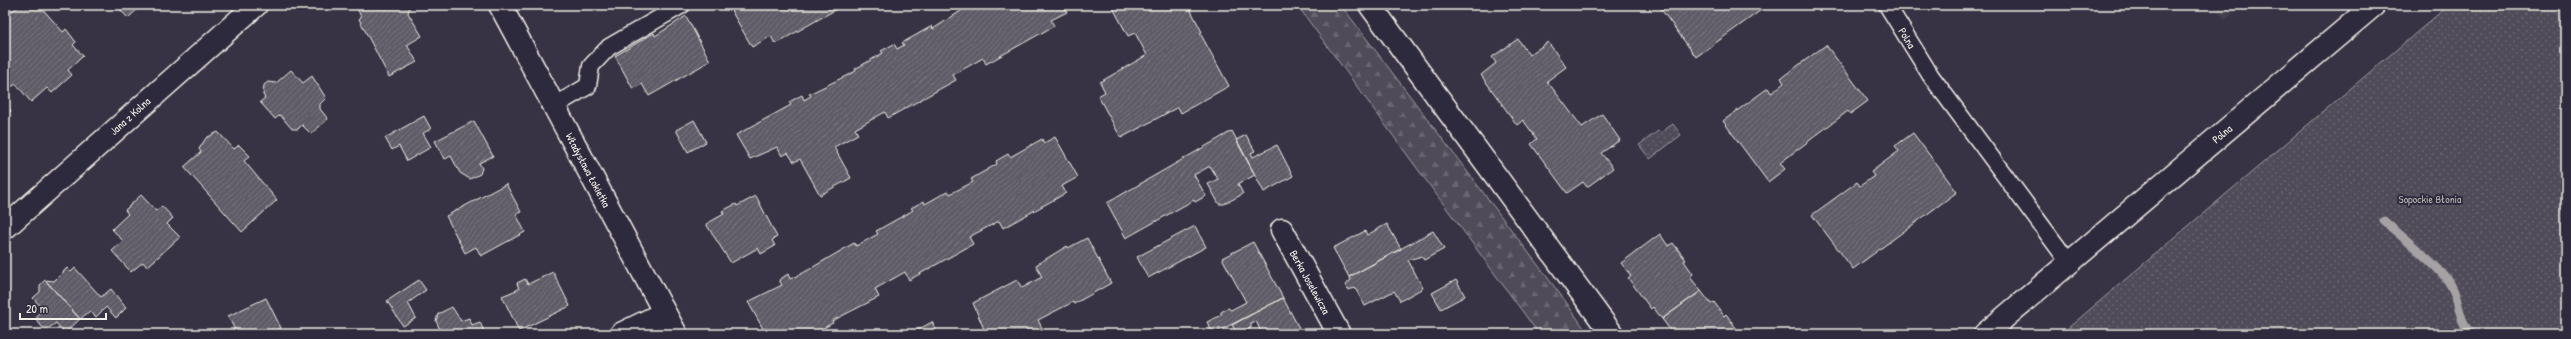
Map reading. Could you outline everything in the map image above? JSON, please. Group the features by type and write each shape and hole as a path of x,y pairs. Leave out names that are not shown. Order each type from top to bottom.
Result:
{"street":[{"name":"Jana z Kolna","path":"5,228 256,5"},
{"name":"Władysława Łokietka","path":"500,5 676,334"},
{"path":"1370,5 1612,334"},
{"name":"Polna","path":"1985,334 2070,264 2374,5"},
{"name":"Berka Joselewicza","path":"1282,230 1339,334"},
{"path":"621,334 664,313"}],"lane":[{"path":"554,106 588,86 591,66 609,47 682,5"},
{"name":"Polna","path":"1888,5 1931,76 2070,264"}],"shaded area":[{"path":"2214,5 2244,5 2225,20"}],"green space":[{"path":"1297,5 1341,5 1566,302 1588,334 1539,334"},
{"name":"Sopockie Błonia","path":"2449,5 2566,5 2566,334 2061,334"},
{"path":"1673,124 1681,135 1650,159 1639,145 1658,131 1660,133"}],"building":[{"path":"22,5 39,5 63,32 66,29 76,42 73,45 83,56 68,70 72,75 52,93 47,88 31,102 16,84 11,87 5,86 5,15"},
{"path":"116,5 142,5 128,18"},
{"path":"359,5 375,5 377,9 385,5 410,5 408,13 422,36 407,45 417,62 389,77 359,19 361,17 358,10"},
{"path":"622,5 631,5 624,9"},
{"path":"728,5 833,5 835,10 775,44 771,36 752,47"},
{"path":"970,5 1063,5 1067,12 1051,20 1054,26 986,64 983,58 953,75 956,80 888,118 885,112 855,129 858,134 834,147 851,178 820,195 800,159 794,162 788,153 782,156 777,147 750,159 736,135 791,105 789,102 802,95 804,100 811,96 809,94 856,71 855,69 883,53 881,51 894,44 897,49 904,45 902,43 932,26 933,29"},
{"path":"1118,5 1188,5 1202,32 1200,33 1229,86 1181,113 1178,107 1121,138 1098,96 1105,92 1100,82 1147,55 1135,33 1128,36 1113,8"},
{"path":"1658,5 1768,5 1696,57"},
{"path":"686,16 710,61 649,96 642,84 633,89 615,56 654,33 655,36"},
{"path":"1518,39 1529,55 1548,42 1566,67 1547,81 1582,127 1602,114 1620,140 1601,153 1613,168 1587,187 1583,182 1567,193 1531,144 1537,139 1523,120 1517,125 1481,75 1496,63 1492,57"},
{"path":"1826,45 1868,101 1850,114 1848,111 1780,163 1785,169 1768,182 1723,121 1768,88 1771,93 1774,91 1784,83 1781,78"},
{"path":"291,70 303,83 312,76 326,98 320,104 320,109 328,119 311,134 302,125 298,129 292,129 280,115 275,119 260,102 265,98 263,95 264,85 268,82 276,83"},
{"path":"5,104 11,111 5,116"},
{"path":"424,116 431,129 423,133 431,147 407,161 399,146 392,150 385,138"},
{"path":"694,120 706,142 688,152 676,130"},
{"path":"474,121 493,156 479,163 482,168 480,174 470,179 460,173 451,156 445,159 435,141"},
{"path":"1232,131 1255,175 1238,184 1243,194 1224,204 1219,204 1208,184 1218,179 1210,166 1194,175 1206,196 1195,202 1194,200 1126,238 1107,203"},
{"path":"218,132 234,149 239,145 250,156 244,161 277,200 242,232 184,167 201,152 199,149 206,138"},
{"path":"1913,133 1957,192 1853,269 1812,215 1857,182 1860,186 1874,176 1871,172 1899,151 1895,146"},
{"path":"1246,135 1255,151 1251,153 1253,157 1277,145 1293,176 1264,192 1236,140"},
{"path":"1055,137 1078,177 1062,186 1066,193 1003,228 999,221 969,237 973,244 909,280 905,272 875,289 879,297 832,321 833,323 812,334 766,334 748,302 782,285 779,280 788,274 790,279 803,273 854,243 856,246 878,234 876,231 910,212 913,210 911,208 924,201 925,204 948,191 950,194 973,182 971,179 997,164 996,161 1008,154 1010,157 1042,139 1044,143"},
{"path":"506,184 521,212 516,214 525,232 481,256 476,247 465,253 446,216"},
{"path":"141,195 156,211 162,206 173,218 167,224 180,237 147,267 143,262 131,272 112,251 123,241 112,229 128,214 125,210"},
{"path":"756,196 777,237 772,240 775,246 761,254 758,248 731,263 706,224 724,214 722,211 736,204 737,206"},
{"path":"1387,224 1401,249 1349,277 1333,248 1365,231 1367,235"},
{"path":"1195,226 1206,247 1148,278 1137,257"},
{"path":"1433,231 1444,249 1424,260 1422,256 1408,260 1423,288 1400,301 1394,291 1365,306 1355,288 1348,290 1345,285 1351,280 1349,277"},
{"path":"1660,234 1668,246 1673,243 1686,260 1684,261 1693,274 1690,277 1701,291 1662,319 1653,307 1651,309 1628,278 1631,276 1621,263"},
{"path":"1087,238 1111,283 1074,304 1073,302 1038,320 1044,332 1040,334 986,334 973,303 1017,280 1022,288 1042,277 1036,265 1067,246 1068,248"},
{"path":"1253,242 1283,298 1213,334 1207,322 1221,315 1221,312 1228,308 1231,310 1246,302 1222,258"},
{"path":"67,268 71,272 75,268 101,297 111,289 126,308 116,318 106,307 96,317 90,311 80,319 45,280 54,281"},
{"path":"553,272 570,306 519,331 502,296 519,289 517,283 525,279 528,284"},
{"path":"45,280 80,319 65,333 56,323 49,328 43,328 37,321 37,315 43,309 33,298 40,292 40,285"},
{"path":"419,280 426,290 408,303 416,318 403,326 387,301"},
{"path":"1456,280 1465,296 1441,309 1432,293"},
{"path":"1701,291 1711,304 1714,302 1724,316 1726,314 1739,332 1736,334 1670,334 1671,331 1662,319"},
{"path":"266,298 281,328 269,334 237,334 228,316"},
{"path":"1283,298 1299,328 1287,334 1262,334 1256,321 1251,323 1251,328 1237,334 1232,325"},
{"path":"452,307 461,321 469,318 472,325 480,322 485,334 436,334 441,332 436,321 438,314"},
{"path":"932,322 938,334 910,334"}],"waterway":[{"path":"2384,221 2424,255 2451,284 2463,322 2471,334"}]}
